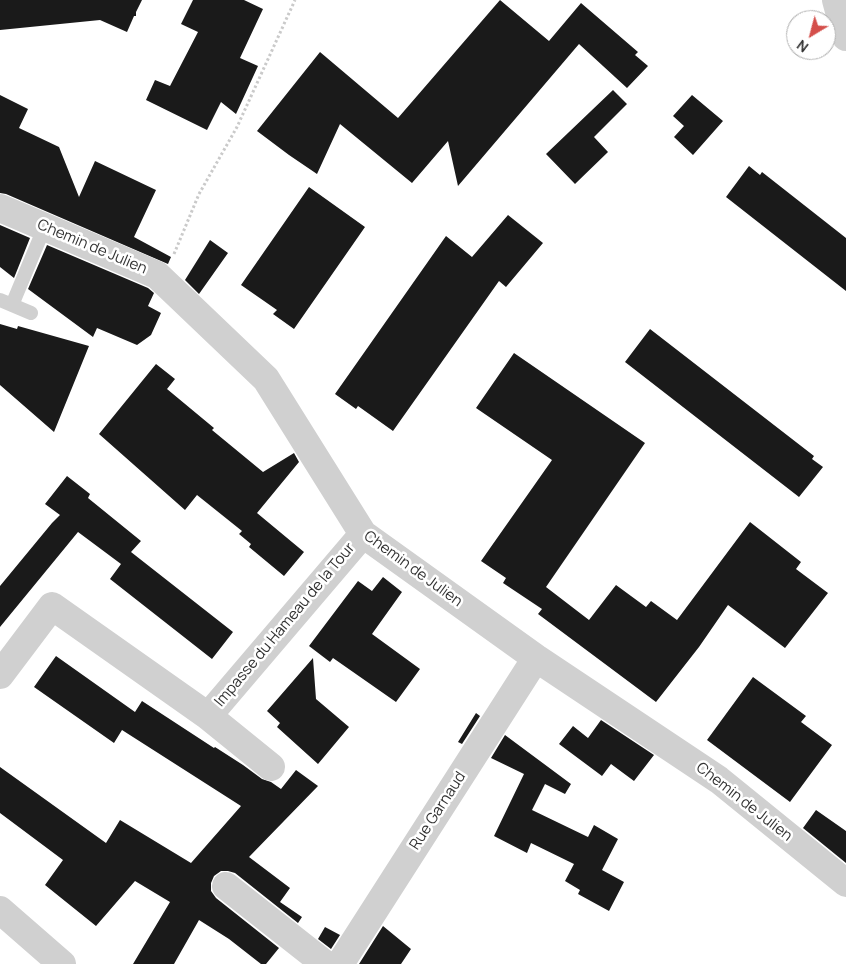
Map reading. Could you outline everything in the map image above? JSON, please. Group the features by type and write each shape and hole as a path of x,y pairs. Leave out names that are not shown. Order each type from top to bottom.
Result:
{"street":[{"path":"836,0 846,38"},
{"name":"Chemin de Julien","path":"0,208 45,226 160,278 266,379 363,534 536,658 719,780 846,883"},
{"name":"Impasse du Hameau de la Tour","path":"208,716 363,534"},
{"name":"Impasse du Hameau de la Tour","path":"0,675 52,606 208,716 271,766"},
{"name":"Rue Garnaud","path":"340,964 536,658"},
{"path":"226,886 325,964"},
{"path":"0,910 62,964"}],"lane":[{"path":"32,312 6,302 45,226"}],"path":[{"path":"160,278 199,194 237,127 295,0"}],"building":[{"path":"0,0 142,0 127,32 100,20 0,30"},
{"path":"193,0 244,0 263,9 240,58 258,66 236,114 221,102 207,130 146,100 155,80 170,86 198,32 181,24"},
{"path":"500,0 549,41 581,3 638,52 635,55 648,66 627,88 579,44 458,186 448,141 412,183 340,124 317,174 257,131 320,52 398,118"},
{"path":"613,90 627,104 594,137 608,152 575,184 546,154"},
{"path":"0,95 28,109 19,128 59,147 79,197 95,161 156,190 134,237 171,257 168,264 0,193"},
{"path":"692,95 723,121 693,155 674,137 684,126 673,116"},
{"path":"749,166 760,175 762,172 846,238 846,291 726,197"},
{"path":"309,187 365,227 294,329 273,314 277,310 241,285"},
{"path":"508,215 543,243 506,287 499,281 393,431 358,406 356,409 335,394 446,236 472,257"},
{"path":"0,225 30,238 14,278 0,267"},
{"path":"210,240 228,253 199,294 185,280"},
{"path":"47,245 148,288 154,293 148,306 161,313 151,335 137,345 97,328 93,337 28,289"},
{"path":"0,324 17,329 18,326 89,346 54,432 0,385"},
{"path":"650,329 814,456 812,459 823,467 799,497 625,362"},
{"path":"514,353 645,443 546,587 589,620 616,585 646,607 651,601 677,620 750,522 801,562 796,569 828,593 785,648 728,605 699,647 656,702 538,614 542,609 503,583 506,578 481,561 552,460 476,408"},
{"path":"156,364 175,379 167,389 214,428 212,430 263,472 294,453 299,462 257,513 304,552 284,576 249,547 251,544 239,534 242,531 197,495 185,510 99,434"},
{"path":"67,476 90,494 88,498 141,541 131,552 233,632 212,659 110,579 121,564 78,532 0,627 0,586 60,515 45,504"},
{"path":"383,577 402,592 372,634 420,669 396,702 333,658 330,662 309,646 358,581 372,591"},
{"path":"56,656 135,712 142,701 262,779 271,782 281,789 296,770 318,786 249,857 290,888 280,902 302,917 298,923 235,873 221,871 214,876 211,883 211,891 216,898 279,948 266,964 261,964 229,939 199,920 174,964 133,964 170,902 135,881 96,926 45,885 63,860 0,813 0,767 106,843 120,820 191,863 241,806 122,730 114,743 34,687"},
{"path":"313,658 316,699 349,727 318,764 277,727 280,723 267,711"},
{"path":"753,677 806,716 801,722 832,745 790,802 707,740"},
{"path":"476,713 480,716 462,744 458,742"},
{"path":"601,720 654,755 634,781 611,764 602,776 559,744 573,726 588,738"},
{"path":"505,735 571,784 565,794 545,784 532,810 588,837 594,825 618,839 602,870 624,882 609,911 578,894 580,890 565,881 574,864 531,843 527,853 494,836 524,774 491,758"},
{"path":"816,810 846,831 846,863 803,828"},
{"path":"383,926 411,949 401,964 359,964"},
{"path":"325,927 340,935 331,949 318,939"}]}
